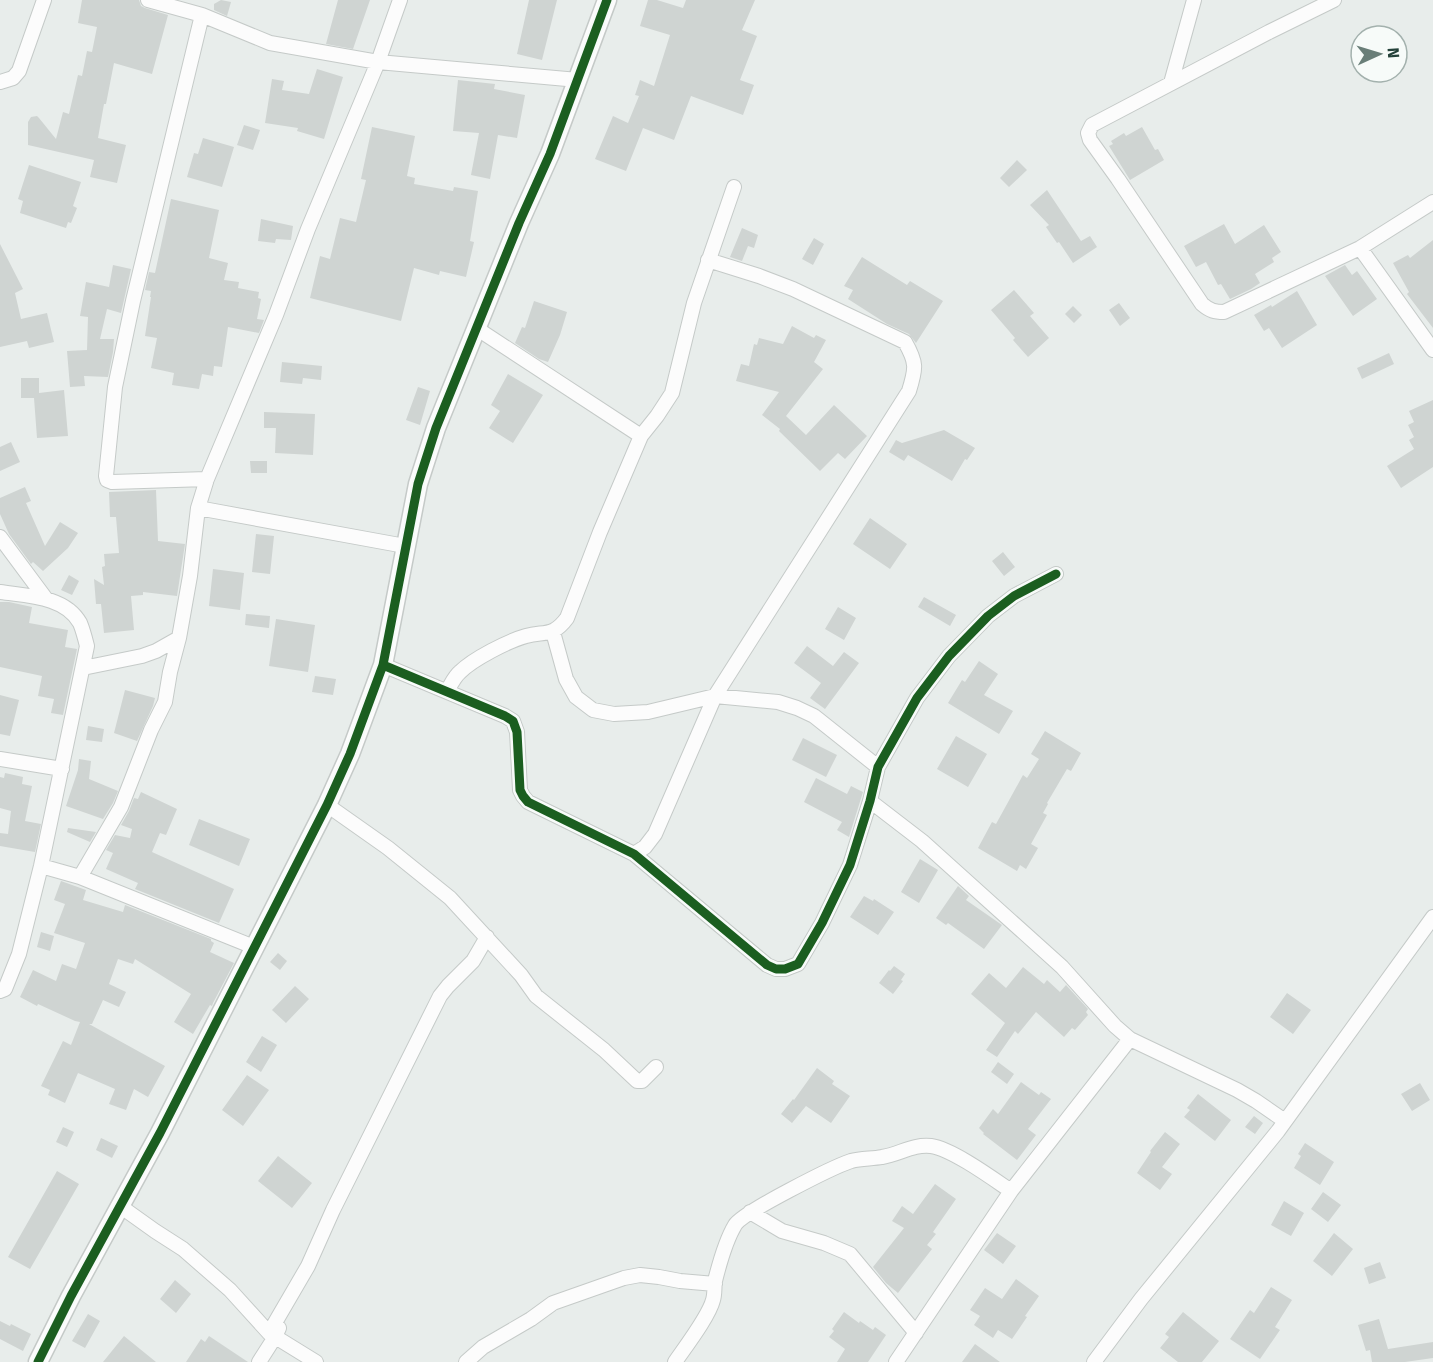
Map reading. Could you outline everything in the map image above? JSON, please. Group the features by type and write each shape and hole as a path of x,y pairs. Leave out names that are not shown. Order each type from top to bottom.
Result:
{"street":[{"path":"0,81 13,78 19,71 44,0"},
{"path":"148,0 202,15 270,43 378,62 578,80"},
{"path":"80,877 121,807 151,730 165,702 190,576 198,508 207,479 378,62 400,0"},
{"path":"38,1362 71,1296 160,1133 327,805 353,745 383,664 418,484 436,428 519,223 550,153 607,0"},
{"path":"1172,83 1194,0"},
{"path":"1334,0 1092,125 1088,133 1090,140 1202,304 1214,312 1224,312 1360,248 1433,202"},
{"path":"202,15 130,311 115,387 106,476 107,480 112,482 207,479"},
{"path":"447,691 458,673 472,661 526,636 553,632 562,626 567,618 600,532 641,436 672,393 694,303 734,187"},
{"path":"1360,248 1433,350"},
{"path":"634,854 645,847 656,834 715,696 909,391 914,375 914,358 905,342 793,289 708,260"},
{"path":"476,328 641,436"},
{"path":"198,508 405,546"},
{"path":"0,537 46,599"},
{"path":"383,664 505,716 513,722 517,732 520,790 528,802 634,854 767,965 776,969 785,969 798,964 850,865 878,767 917,698 949,656 988,616 1014,596 1056,574"},
{"path":"0,592 46,599 70,609 80,624 87,646 41,866 19,954 5,989 0,992"},
{"path":"553,632 566,679 576,697 593,710 614,714 648,712 715,696 778,702 814,716 878,767"},
{"path":"83,668 142,656 179,638"},
{"path":"0,759 62,769"},
{"path":"870,801 922,841 1062,967 1115,1026 1130,1039 1237,1090 1285,1120"},
{"path":"327,805 388,848 450,898 521,975 536,996 604,1050 637,1081 642,1080 656,1067"},
{"path":"41,866 80,877 254,947"},
{"path":"1094,1362 1141,1299 1285,1120 1433,917"},
{"path":"259,1362 440,996 473,961 487,938"},
{"path":"896,1362 1011,1191 1130,1039"},
{"path":"675,1362 709,1311 722,1256 736,1224 750,1212 834,1167 852,1160 892,1155 917,1146 934,1146 974,1166 1011,1191"},
{"path":"120,1206 183,1249 230,1290 272,1335 316,1362"},
{"path":"750,1212 782,1231 824,1243 850,1254 916,1333"},
{"path":"466,1362 483,1347 531,1319 553,1303 624,1278 640,1275 659,1276 680,1281 714,1284"},
{"path":"272,1335 283,1318"}],"building":[{"path":"82,0 139,0 141,6 168,15 152,74 114,63 98,138 126,145 117,183 90,177 94,160 28,145 28,122 31,117 37,116 56,139 63,112 69,114 78,75 82,76 87,51 92,52 97,27 78,23"},
{"path":"221,0 231,2 227,16 214,10 214,4"},
{"path":"338,0 370,0 353,49 326,44"},
{"path":"529,0 557,0 542,60 517,54"},
{"path":"648,0 657,0 683,8 686,0 755,0 742,30 757,36 740,80 754,85 743,115 691,96 674,140 643,128 626,171 595,159 613,116 628,123 639,96 635,95 640,80 654,86 670,35 640,26"},
{"path":"317,69 343,77 324,139 297,131 298,128 265,123 272,79 284,81 282,90 309,94"},
{"path":"458,80 495,84 494,89 525,95 517,138 498,135 490,179 471,175 479,133 453,131"},
{"path":"244,125 260,130 253,150 237,145"},
{"path":"372,127 415,136 407,176 415,178 414,184 453,191 454,187 478,191 470,241 474,242 466,277 440,271 439,275 414,268 401,321 310,298 320,256 330,259 340,218 356,222 366,180 361,179"},
{"path":"1142,127 1155,150 1158,149 1164,160 1130,180 1109,146 1113,144 1111,141 1124,133 1126,136"},
{"path":"203,138 234,147 222,187 187,177 194,153 198,154"},
{"path":"1017,160 1027,170 1009,187 1000,178"},
{"path":"29,165 81,182 73,206 77,208 71,223 68,222 66,228 20,213 23,201 18,199"},
{"path":"1047,190 1081,241 1090,236 1097,247 1073,263 1046,227 1049,225 1030,205"},
{"path":"171,199 219,210 209,258 228,263 224,280 239,282 238,288 259,292 258,298 261,299 257,319 264,320 259,333 228,327 222,367 214,366 213,376 202,374 199,389 172,385 174,373 151,368 157,338 145,336 151,291 145,290 149,272 155,273"},
{"path":"261,219 293,226 291,240 276,239 275,243 258,241"},
{"path":"1224,224 1235,244 1264,225 1281,252 1272,258 1274,262 1255,274 1260,283 1230,299 1221,284 1218,285 1206,262 1196,267 1184,246"},
{"path":"742,228 758,235 754,248 748,246 742,261 730,257"},
{"path":"814,238 824,244 813,265 802,259"},
{"path":"1433,240 1433,328 1407,294 1409,292 1393,263 1408,255 1410,258"},
{"path":"0,244 23,289 15,293 21,319 47,313 54,342 29,348 27,341 0,347"},
{"path":"862,257 907,285 910,281 943,301 916,343 909,334 887,324 848,299 853,290 844,286"},
{"path":"113,265 131,269 121,313 107,309 100,339 114,339 108,377 84,376 85,386 70,387 67,351 87,350 88,317 80,316 86,282 109,287"},
{"path":"1345,265 1352,275 1357,271 1377,299 1353,316 1325,276"},
{"path":"1014,290 1034,313 1030,316 1049,338 1028,357 991,310"},
{"path":"1297,291 1317,325 1282,348 1269,328 1264,331 1254,315"},
{"path":"534,301 567,312 548,362 539,359 515,343 522,327 525,328"},
{"path":"1119,303 1130,318 1120,326 1109,310"},
{"path":"1073,306 1082,315 1074,323 1065,314"},
{"path":"792,326 814,338 816,335 826,340 814,362 823,369 786,416 806,435 834,405 867,436 845,459 838,453 820,471 779,431 780,429 762,415 779,392 736,381 741,364 749,366 754,344 757,345 759,338 783,344"},
{"path":"1389,353 1394,364 1362,379 1357,368"},
{"path":"282,362 322,366 321,380 303,378 302,384 280,382"},
{"path":"508,374 543,395 513,443 489,428 500,411 491,405"},
{"path":"21,378 39,378 39,393 64,390 68,436 37,438 34,398 21,398"},
{"path":"418,387 430,391 420,425 406,420"},
{"path":"1433,400 1433,467 1401,488 1387,466 1414,449 1409,440 1414,437 1408,425 1414,422 1409,411"},
{"path":"264,412 315,414 313,455 275,453 276,428 264,428"},
{"path":"944,430 975,448 967,460 965,459 952,481 908,455 904,461 889,452 896,440 902,443"},
{"path":"11,442 20,462 0,471 0,447"},
{"path":"250,461 267,461 267,473 251,473"},
{"path":"25,487 31,501 26,503 45,546 60,522 78,533 68,548 43,571 33,562 31,564 9,534 0,514 0,498"},
{"path":"156,490 158,541 185,544 177,596 143,592 143,595 131,596 134,630 104,633 101,604 96,604 94,579 104,585 102,567 105,566 104,554 119,553 116,517 110,517 109,492"},
{"path":"870,518 907,544 890,569 853,544"},
{"path":"256,534 274,536 270,574 252,572"},
{"path":"1003,552 1015,567 1004,576 992,561"},
{"path":"213,569 244,573 240,610 209,606"},
{"path":"69,575 79,581 72,595 61,590"},
{"path":"924,597 956,615 950,626 918,607"},
{"path":"0,602 32,607 29,623 68,630 65,647 77,649 63,715 51,713 54,699 38,696 42,676 0,667"},
{"path":"838,607 856,618 844,640 825,629"},
{"path":"246,614 270,616 269,628 245,625"},
{"path":"276,619 315,625 308,672 269,666"},
{"path":"807,646 833,666 844,652 859,663 825,709 810,698 821,683 794,663"},
{"path":"979,661 998,674 984,695 1013,711 999,734 948,703 962,680 965,682"},
{"path":"315,676 336,679 333,695 312,692"},
{"path":"125,690 155,698 137,741 114,733"},
{"path":"0,695 19,700 10,736 0,734"},
{"path":"88,726 104,729 102,742 86,740"},
{"path":"1045,731 1081,753 1071,771 1067,769 1047,803 1043,813 1047,815 1031,844 1038,848 1026,869 1020,865 1017,871 978,848 992,822 996,824 1023,775 1027,778 1039,759 1031,754"},
{"path":"956,736 987,754 968,787 937,769"},
{"path":"803,738 837,755 826,777 792,760"},
{"path":"79,759 91,761 89,779 118,791 103,819 66,806 78,770"},
{"path":"5,773 23,777 22,784 32,786 25,821 41,824 35,852 0,846 0,833 8,834 11,811 0,808 0,777 4,778"},
{"path":"816,778 847,794 851,786 863,792 849,837 837,830 842,822 804,802"},
{"path":"141,792 177,809 166,835 160,833 152,852 234,889 219,923 135,889 138,883 106,869 113,853 106,850 115,835 130,838 132,829 121,825 134,798 138,799"},
{"path":"199,819 250,839 239,866 189,845"},
{"path":"68,828 96,832 90,842 67,832"},
{"path":"920,859 938,870 919,903 901,892"},
{"path":"61,881 86,890 83,900 123,912 125,905 211,939 214,943 210,952 234,963 212,1006 210,1005 193,1034 174,1022 191,994 135,959 133,964 118,959 109,984 126,992 119,1007 103,1000 92,1024 89,1024 165,1066 148,1097 134,1089 126,1110 109,1104 115,1089 78,1073 65,1103 48,1095 50,1090 41,1086 63,1041 71,1045 80,1022 20,997 33,970 56,981 62,964 76,969 85,943 54,933 65,904 54,900"},
{"path":"958,886 969,896 966,900 1002,925 984,949 948,923 946,925 936,918"},
{"path":"864,896 873,901 874,899 894,912 878,935 850,917"},
{"path":"41,932 54,936 50,951 37,947"},
{"path":"278,953 287,961 280,970 270,962"},
{"path":"894,966 905,974 901,980 903,981 893,994 879,983"},
{"path":"1023,967 1044,984 1047,980 1060,992 1066,985 1088,1009 1086,1012 1088,1015 1075,1030 1072,1028 1064,1037 1036,1012 1018,1034 1015,1031 997,1057 986,1050 1005,1023 971,994 989,973 1006,988"},
{"path":"295,986 309,999 286,1023 272,1010"},
{"path":"1287,993 1311,1010 1293,1034 1270,1017"},
{"path":"262,1036 277,1045 261,1072 246,1062"},
{"path":"998,1062 1014,1074 1007,1084 991,1072"},
{"path":"817,1068 834,1081 832,1084 850,1096 831,1123 806,1106 792,1123 781,1114"},
{"path":"247,1075 269,1090 243,1126 222,1110"},
{"path":"1021,1082 1039,1095 1041,1092 1051,1099 1028,1129 1036,1135 1017,1160 983,1134 979,1128 993,1109 998,1114"},
{"path":"1420,1083 1430,1100 1412,1111 1401,1094"},
{"path":"1198,1094 1231,1120 1215,1141 1184,1117 1190,1110 1187,1108"},
{"path":"1254,1116 1263,1123 1255,1134 1245,1127"},
{"path":"63,1127 74,1132 67,1147 56,1142"},
{"path":"1165,1132 1180,1144 1162,1167 1172,1174 1160,1190 1137,1173"},
{"path":"101,1138 118,1146 112,1158 96,1150"},
{"path":"1305,1143 1334,1162 1320,1185 1294,1168 1301,1156 1298,1154"},
{"path":"278,1156 312,1183 292,1208 258,1181"},
{"path":"57,1171 79,1184 30,1269 8,1257"},
{"path":"935,1184 956,1199 933,1232 936,1234 927,1245 932,1249 898,1293 873,1267 904,1228 892,1221 902,1206 913,1214"},
{"path":"1323,1192 1341,1205 1328,1222 1311,1209"},
{"path":"1284,1201 1304,1213 1291,1236 1271,1225"},
{"path":"997,1233 1016,1246 1003,1264 984,1250"},
{"path":"1334,1233 1353,1249 1332,1276 1313,1261"},
{"path":"1380,1262 1386,1278 1369,1284 1364,1268"},
{"path":"1016,1279 1039,1296 1012,1339 998,1330 993,1338 974,1325 980,1316 970,1310 985,1288 1002,1299"},
{"path":"175,1280 191,1294 176,1313 160,1299"},
{"path":"1271,1287 1292,1300 1275,1327 1280,1330 1260,1359 1230,1339 1250,1310 1254,1313"},
{"path":"844,1312 859,1323 860,1321 873,1330 875,1327 886,1335 868,1362 837,1362 845,1349 829,1337"},
{"path":"1183,1312 1219,1341 1202,1362 1178,1362 1160,1348 1169,1337 1165,1334"},
{"path":"88,1314 100,1321 85,1348 72,1341"},
{"path":"1379,1319 1388,1349 1433,1342 1433,1358 1405,1362 1372,1362 1370,1350 1366,1351 1358,1325"},
{"path":"0,1321 31,1334 23,1351 0,1339"},
{"path":"124,1336 156,1362 103,1362"},
{"path":"209,1336 248,1362 186,1362 201,1339 205,1342"},
{"path":"975,1344 1000,1362 962,1362"}],"cycle path":[{"path":"38,1362 71,1296 160,1133 327,805 350,754 383,665 418,484 436,428 519,223 550,154 607,0"},
{"path":"383,665 513,721 517,732 520,790 528,802 634,854 767,965 776,969 785,969 798,964 822,923 850,865 878,767 917,698 949,656 988,616 1014,596 1056,574"}]}
